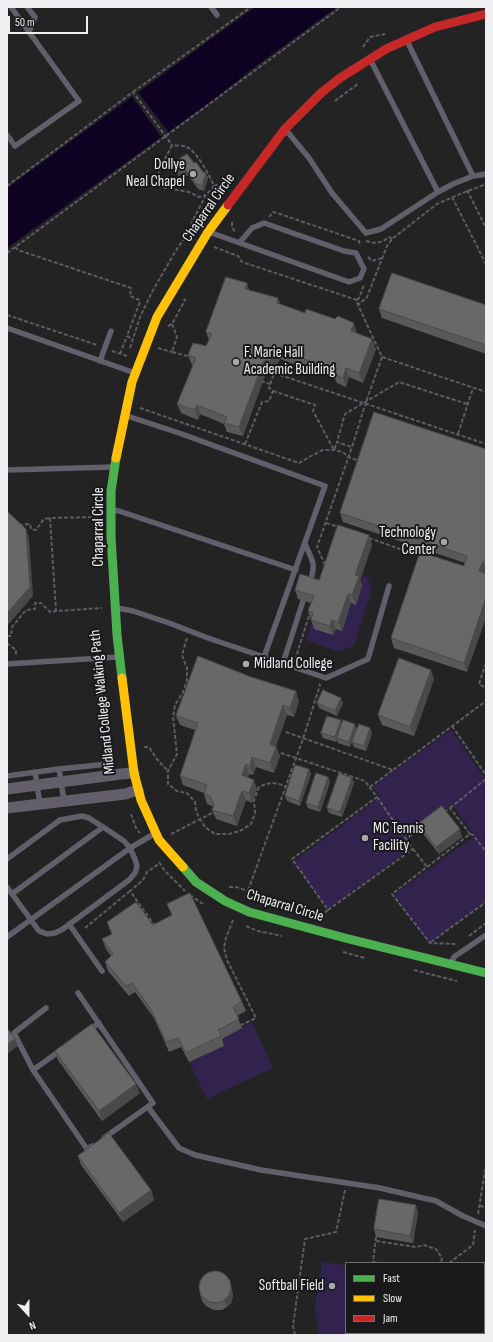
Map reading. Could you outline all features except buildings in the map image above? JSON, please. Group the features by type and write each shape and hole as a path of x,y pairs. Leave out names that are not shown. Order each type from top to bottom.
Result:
{"street":[{"name":"Chaparral Circle","path":"486,14 435,27 370,59 340,78 321,93 285,129 241,186 208,232 157,317 132,382 129,417 115,467 111,491 110,536 120,656 134,773 138,790 141,800 158,836 196,882 225,901 248,912 486,974"},
{"path":"7,789 134,773"},
{"path":"7,808 124,794 138,790"}],"lane":[{"path":"7,135 15,146 79,101 10,7"},
{"path":"27,7 35,17 29,32"},
{"path":"211,7 217,15"},
{"path":"406,40 473,176"},
{"path":"370,59 438,192"},
{"path":"285,129 310,158 332,193 366,233 382,229 446,188 473,176 486,174"},
{"path":"208,232 240,242 349,282 360,278 364,269 356,253 264,223 252,228 240,242"},
{"path":"7,328 136,374"},
{"path":"100,361 111,331"},
{"path":"129,417 179,433 325,486 264,657"},
{"path":"7,470 115,467"},
{"path":"111,510 120,511 296,570"},
{"path":"305,544 314,562 314,572 309,586"},
{"path":"116,608 133,611 176,625 208,638 326,678 368,659 389,586"},
{"path":"282,663 303,601"},
{"path":"7,664 120,656"},
{"path":"7,776 108,764 96,658"},
{"path":"59,769 64,801"},
{"path":"35,772 40,804"},
{"path":"7,859 60,820 82,816 89,818 124,841 136,859 137,866 135,873 56,933 47,934 39,931 7,887"},
{"path":"12,894 103,827"},
{"path":"7,937 130,848 144,840 158,836"},
{"path":"69,924 102,971"},
{"path":"450,965 454,957 486,935"},
{"path":"46,1008 14,1033 33,1070 87,1149 153,1103 78,993"},
{"path":"87,1032 99,1023"},
{"path":"33,1070 69,1044"},
{"path":"148,1107 178,1148 195,1155 261,1170 380,1188 436,1201 486,1226"}],"path":[{"path":"7,186 251,7"},
{"path":"7,253 341,7"},
{"path":"330,104 361,82"},
{"path":"130,349 140,318 152,292 175,252 190,230 192,222 206,196 214,186 209,174 194,154 187,147 172,145 133,93"},
{"path":"172,145 159,171 160,187 189,192 199,197 206,196"},
{"path":"464,180 486,228"},
{"path":"358,305 366,298 387,246 392,239 437,204 468,190 486,184"},
{"path":"446,188 486,264"},
{"path":"359,241 360,239 373,244 384,241 389,237 392,239"},
{"path":"212,246 238,256 242,262 357,300 382,357 317,547 326,566 324,571"},
{"path":"15,247 18,250 131,288 130,296 140,300 140,302 120,354"},
{"path":"162,328 172,324 185,300 183,296"},
{"path":"7,315 127,356 124,370"},
{"path":"172,324 177,337 172,352"},
{"path":"127,336 191,358"},
{"path":"382,357 486,392"},
{"path":"334,450 313,412 316,405 273,391 269,388 274,373 366,402 486,444"},
{"path":"256,380 270,384"},
{"path":"334,450 345,414 399,382 467,404"},
{"path":"457,442 467,404 473,388"},
{"path":"245,444 262,402 269,401 273,391"},
{"path":"129,417 136,407 299,463 322,450 343,452 348,457 363,462"},
{"path":"337,442 352,447"},
{"path":"7,636 12,636 12,627 26,610 35,609 35,603 41,603 50,612 56,611 50,518"},
{"path":"17,525 30,524 30,529 36,530 44,519 100,519"},
{"path":"326,523 341,528"},
{"path":"364,536 423,557"},
{"name":"Midland College Walking Path","path":"56,611 103,607 104,615"},
{"path":"292,666 311,611"},
{"path":"188,637 182,655 187,668 187,681 183,692 175,705 173,717 177,754 168,771 168,784 177,791 187,793 195,802 196,812 205,827 215,834 228,834 240,831 251,824 255,813 254,800 259,787 267,783 276,783 285,786"},
{"path":"7,643 16,650 16,658"},
{"path":"486,663 479,684 486,688"},
{"path":"241,1025 256,1018 227,960 224,948 226,938 233,920 248,891 295,757 303,739 320,685 314,682"},
{"path":"370,787 486,701"},
{"path":"452,726 486,775"},
{"path":"286,732 393,770"},
{"path":"281,753 365,781 427,867"},
{"path":"444,812 486,779"},
{"name":"Midland College Walking Path","path":"124,794 136,828 144,840"},
{"path":"328,910 292,859 377,797"},
{"path":"450,808 486,852"},
{"path":"158,836 172,834 214,812"},
{"path":"406,839 425,826"},
{"path":"172,834 177,839"},
{"path":"462,940 456,945 430,943 392,894 470,834"},
{"path":"311,929 315,920 413,849"},
{"path":"156,857 175,882 196,900 207,906"},
{"path":"85,928 143,880 147,872 160,863"},
{"path":"227,888 236,886 248,891 262,903"},
{"path":"130,891 159,930"},
{"path":"184,896 186,892"},
{"path":"430,943 486,902"},
{"path":"227,918 239,923"},
{"path":"468,936 486,923"},
{"path":"246,926 258,931 286,937"},
{"path":"338,951 371,959"},
{"path":"412,969 460,981"},
{"path":"295,1335 293,1326 305,1239 336,1232 347,1183"},
{"path":"480,1206 486,1207"},
{"path":"373,1262 376,1237"},
{"path":"376,1241 416,1247 424,1245 436,1249 442,1258 441,1262"}],"shaded area":[{"path":"255,7 337,7 252,69 217,97 7,248 7,188"},
{"path":"362,575 367,577 372,589 354,645 340,652 306,640 312,621 333,635 336,629 342,631 351,603 356,604 362,585 359,583"},
{"name":"MC Tennis Facility","path":"451,730 486,780 486,901 429,943 393,895 475,836 452,804 402,840 409,850 328,909 293,862 380,797 373,786"},
{"path":"252,1022 273,1068 207,1099 189,1062 224,1046 221,1039"},
{"name":"Softball Field","path":"322,1262 345,1265 345,1334 420,1335 319,1335 315,1306"}],"pier":[{"path":"137,91 169,133 162,138 131,95"}],"traffic: fast":[{"path":"116,458 111,491 111,536 117,635 122,678"},
{"path":"183,867 196,882 225,901 249,912 345,938 486,973"}],"traffic: slow":[{"path":"116,458 132,382 157,317 208,232 228,205"},
{"path":"122,678 134,773 141,800 159,840 183,867"}],"traffic: jam":[{"path":"228,205 285,129 321,93 340,78 386,49 435,27 486,14"}],"place":[{"name":"Dollye Neal Chapel","path":"193,174"},
{"name":"F. Marie Hall Academic Building","path":"236,362"},
{"name":"Technology Center","path":"444,542"},
{"name":"Midland College","path":"246,664"},
{"name":"MC Tennis Facility","path":"365,838"},
{"name":"Softball Field","path":"332,1286"}]}
